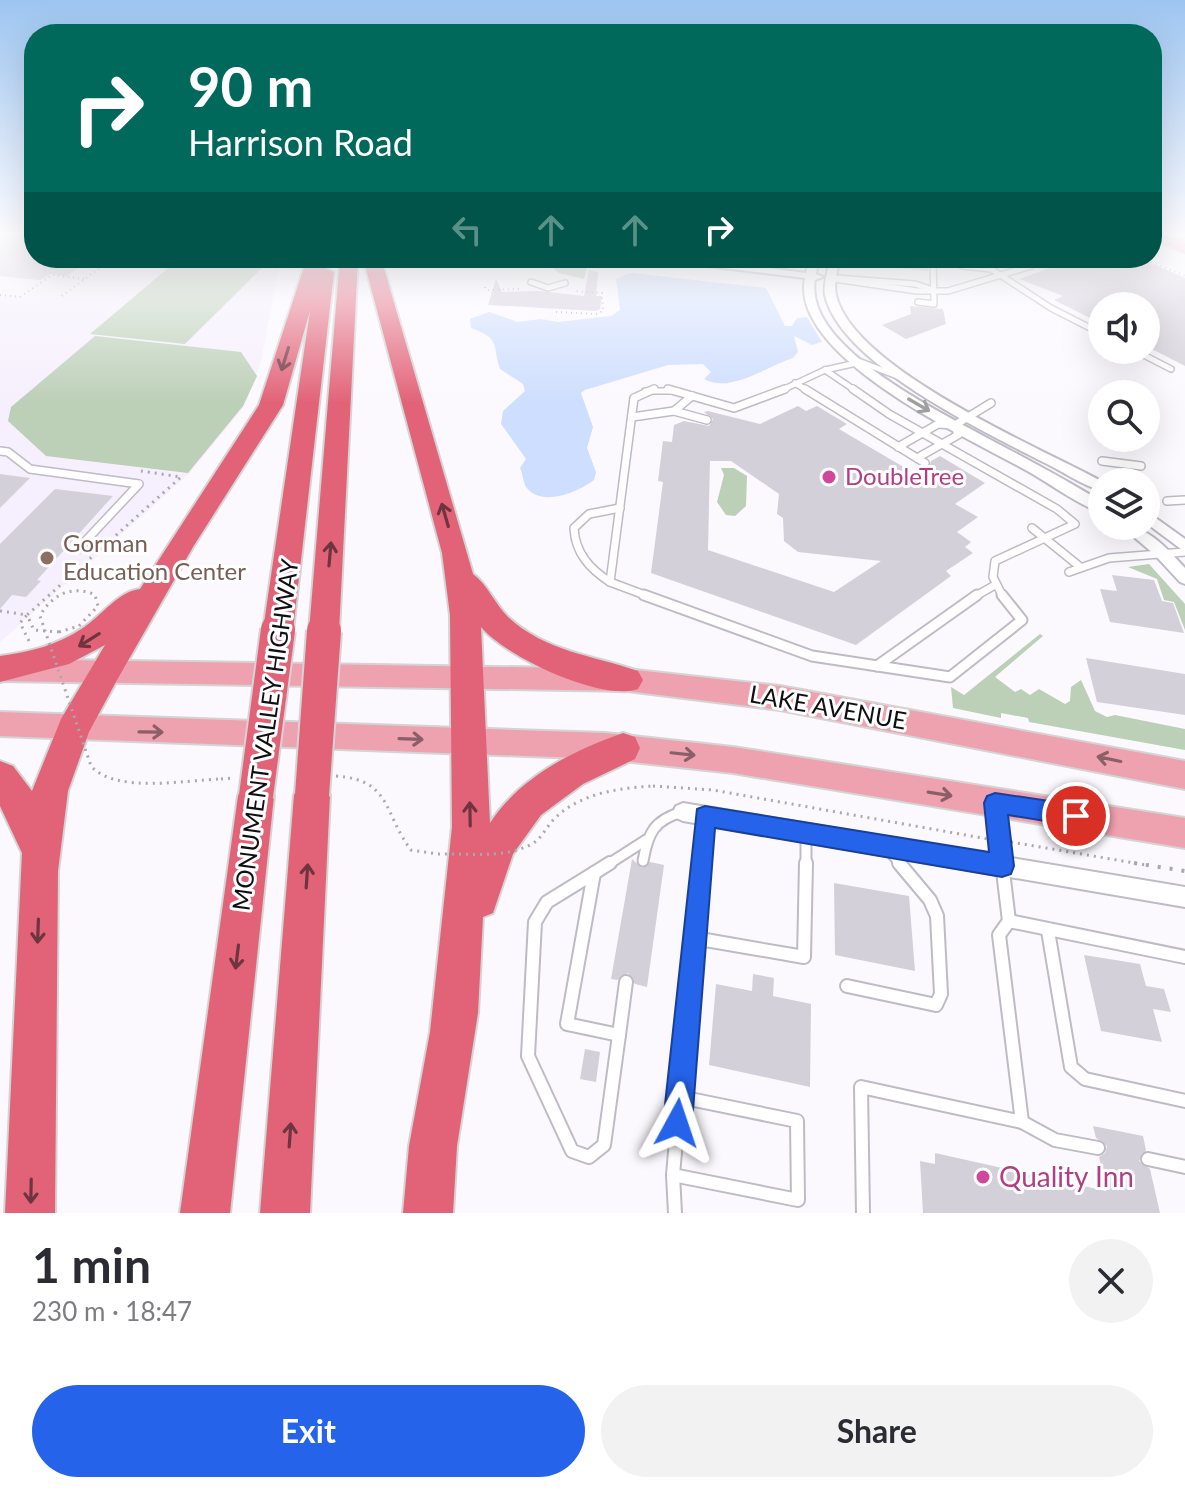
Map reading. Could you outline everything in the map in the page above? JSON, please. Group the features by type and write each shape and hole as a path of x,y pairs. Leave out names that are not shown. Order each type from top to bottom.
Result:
{"highway":[{"path":"30,1213 41,853 47,800 73,729 181,544 271,405 306,290"},
{"name":"MONUMENT VALLEY HIGHWAY","path":"205,1213 239,787 278,630 322,290"},
{"name":"MONUMENT VALLEY HIGHWAY","path":"285,1213 347,290"},
{"path":"381,290 460,570 482,612 503,633 573,668 627,680"},
{"path":"0,669 38,663 89,641 136,601 181,544"},
{"path":"452,1031 471,827 460,570"},
{"path":"428,1213 433,1146 452,1031 483,881 506,826 545,787 623,748"},
{"path":"0,777 24,810 41,853"}],"main road":[{"name":"LAKE AVENUE","path":"0,669 627,680 780,698 1185,775"},
{"path":"0,724 623,748 733,760 1185,833"}],"street":[{"path":"809,290 816,314 831,338 854,362 881,382 1088,500"},
{"path":"830,290 834,309 852,336 905,379 1088,479"},
{"path":"1160,528 1185,550"},
{"path":"1146,540 1185,578"},
{"path":"683,812 1185,897"}],"lane":[{"path":"903,290 961,290"},
{"path":"918,302 934,304 932,290"},
{"path":"1023,290 1088,326"},
{"path":"610,582 634,398 646,391 668,389 741,407 825,370 854,362 873,364 890,376 905,379"},
{"path":"1160,363 1171,369"},
{"path":"620,508 589,514 574,528 574,536 587,564 610,582 812,656 950,677 1022,620 995,585 991,575 995,561 1075,524 1057,509 923,433 825,370"},
{"path":"795,383 925,463"},
{"path":"674,411 692,396"},
{"path":"898,447 938,424 955,425 991,403"},
{"path":"632,417 674,411 707,420"},
{"path":"917,458 958,435 955,425"},
{"path":"0,451 8,452 30,469 139,484 78,549"},
{"path":"1102,461 1141,466"},
{"path":"1167,501 1185,500"},
{"path":"1032,528 1047,537 1079,566"},
{"path":"1069,572 1079,566 1159,550 1185,550"},
{"path":"877,666 983,590 995,585"},
{"path":"995,803 1009,921 999,935 1022,1122"},
{"path":"643,861 646,840 661,817 683,812"},
{"path":"675,1213 673,1175 705,816"},
{"path":"694,938 804,957 806,833"},
{"path":"626,982 604,1145 589,1157 572,1151 528,1056 535,922 547,902 646,840"},
{"path":"847,986 936,1005 941,994 934,908 886,847"},
{"path":"594,872 567,1024 619,1035"},
{"path":"1009,921 1185,957"},
{"path":"1048,931 1071,1067 1085,1079 1185,1101"},
{"path":"863,1213 861,1087 1022,1122 1055,1140 1098,1148"},
{"path":"673,1175 798,1200 797,1121 680,1097"},
{"path":"1148,1159 1185,1167"}],"path":[{"path":"0,295 20,297 31,290"},
{"path":"62,296 71,290"},
{"path":"556,312 596,314 603,311 602,293 572,291"},
{"path":"32,643 25,639 20,623 27,615 178,480"},
{"path":"27,615 34,630 46,632 59,632 79,626 94,613 99,601 91,592 72,591 50,599 40,616 40,624 43,633 91,766 97,774 107,781 120,783 239,787"},
{"path":"0,611 27,615"},
{"path":"369,780 380,790 404,843 411,850 429,854 516,850 540,840 555,819 585,799 617,787 713,790 972,835"},
{"path":"1019,844 1185,871"}],"shaded area":[{"path":"0,290 275,290 261,361 245,406 189,474 0,642"}],"green space":[{"path":"143,290 240,290 185,344 90,334"},
{"path":"95,336 241,352 257,376 243,406 188,473 46,456 8,421 11,407"},
{"path":"721,468 734,468 747,476 746,506 735,516 726,515 717,502 724,475"},
{"path":"1149,564 1185,604 1185,630 1174,602 1164,600 1157,579 1128,567"},
{"path":"1040,634 1043,636 995,677 1015,692 1021,689 1030,695 1039,689 1065,704 1070,701 1071,687 1081,680 1095,711 1107,717 1115,715 1185,729 1185,750 1029,722 1028,718 1001,713 1001,718 953,708 951,687 964,695"}],"water":[{"path":"617,290 767,290 785,326 792,326 797,318 807,317 822,342 812,345 794,336 798,352 793,358 737,381 714,383 704,379 711,372 703,364 668,365 585,390 581,393 593,427 587,448 596,472 594,480 560,496 533,493 526,487 520,468 526,459 501,424 503,411 525,391 523,384 500,369 494,343 471,328 470,319 489,312 518,322 541,319 558,322 611,316 620,310"}],"building":[{"path":"493,290 584,296 585,290 597,290 596,296 602,296 600,309 488,305"},
{"path":"1046,290 1185,290 1185,366 1160,353 1160,292 1088,292 1088,317 1054,300 1063,296"},
{"path":"910,306 943,309 946,324 906,339 882,325 911,314"},
{"path":"798,406 806,411 817,406 847,424 839,429 912,472 929,468 931,461 940,456 985,483 955,504 978,517 957,532 971,542 965,547 973,553 946,571 951,576 856,645 651,573 663,482 658,481 663,441 672,442 674,425 684,421 709,426 713,419 704,412 708,411 760,424","holes":["710,461 731,461 779,494 777,514 783,518 784,541 798,552 881,561 834,592 708,550"]},
{"path":"0,474 30,478 0,508"},
{"path":"55,489 113,496 37,580 41,581 26,597 12,595 0,609 0,544"},
{"path":"1112,575 1154,580 1162,601 1173,603 1184,633 1110,622 1100,589 1117,591"},
{"path":"1086,658 1185,674 1185,715 1097,702"},
{"path":"632,859 642,868 650,862 664,865 647,987 635,984 628,973 617,980 611,979"},
{"path":"834,883 909,896 915,971 835,955"},
{"path":"1084,955 1140,964 1146,986 1164,989 1171,1012 1153,1009 1162,1042 1101,1031"},
{"path":"753,974 774,978 773,996 811,1004 810,1087 709,1065 716,984 752,991"},
{"path":"585,1049 600,1052 596,1082 580,1079"},
{"name":"Quality Inn","path":"1093,1126 1143,1136 1146,1150 1139,1161 1150,1169 1160,1213 923,1213 920,1161 935,1164 935,1153 1106,1191 1099,1157 1105,1153 1107,1146 1096,1138"}],"place":[{"name":"DoubleTree","path":"829,477"},
{"name":"Gorman Education Center","path":"47,558"},
{"name":"Quality Inn","path":"983,1177"}],"route":[{"path":"677,1123 705,816 1002,866 995,803 1076,816"}]}
